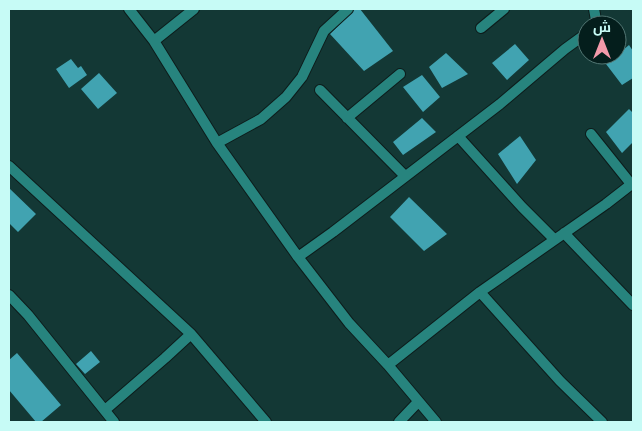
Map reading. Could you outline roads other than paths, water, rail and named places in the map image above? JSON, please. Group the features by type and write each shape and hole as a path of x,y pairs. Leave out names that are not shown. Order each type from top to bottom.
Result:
{"street":[{"path":"129,9 154,41 218,143 298,257 349,323 388,365 436,422"},
{"path":"154,41 194,9"},
{"path":"218,143 261,119 286,97 302,77 324,31 348,9"},
{"path":"481,28 504,9"},
{"path":"298,257 500,104 577,41"},
{"path":"347,118 400,74"},
{"path":"320,90 405,176"},
{"path":"388,365 480,292 632,184 591,134"},
{"path":"458,136 522,207 554,239"},
{"path":"9,166 191,334 266,422"},
{"path":"564,233 633,305"},
{"path":"480,292 560,381 602,422"},
{"path":"9,295 28,315 114,422"},
{"path":"105,410 191,334"},
{"path":"399,422 418,402"}]}
